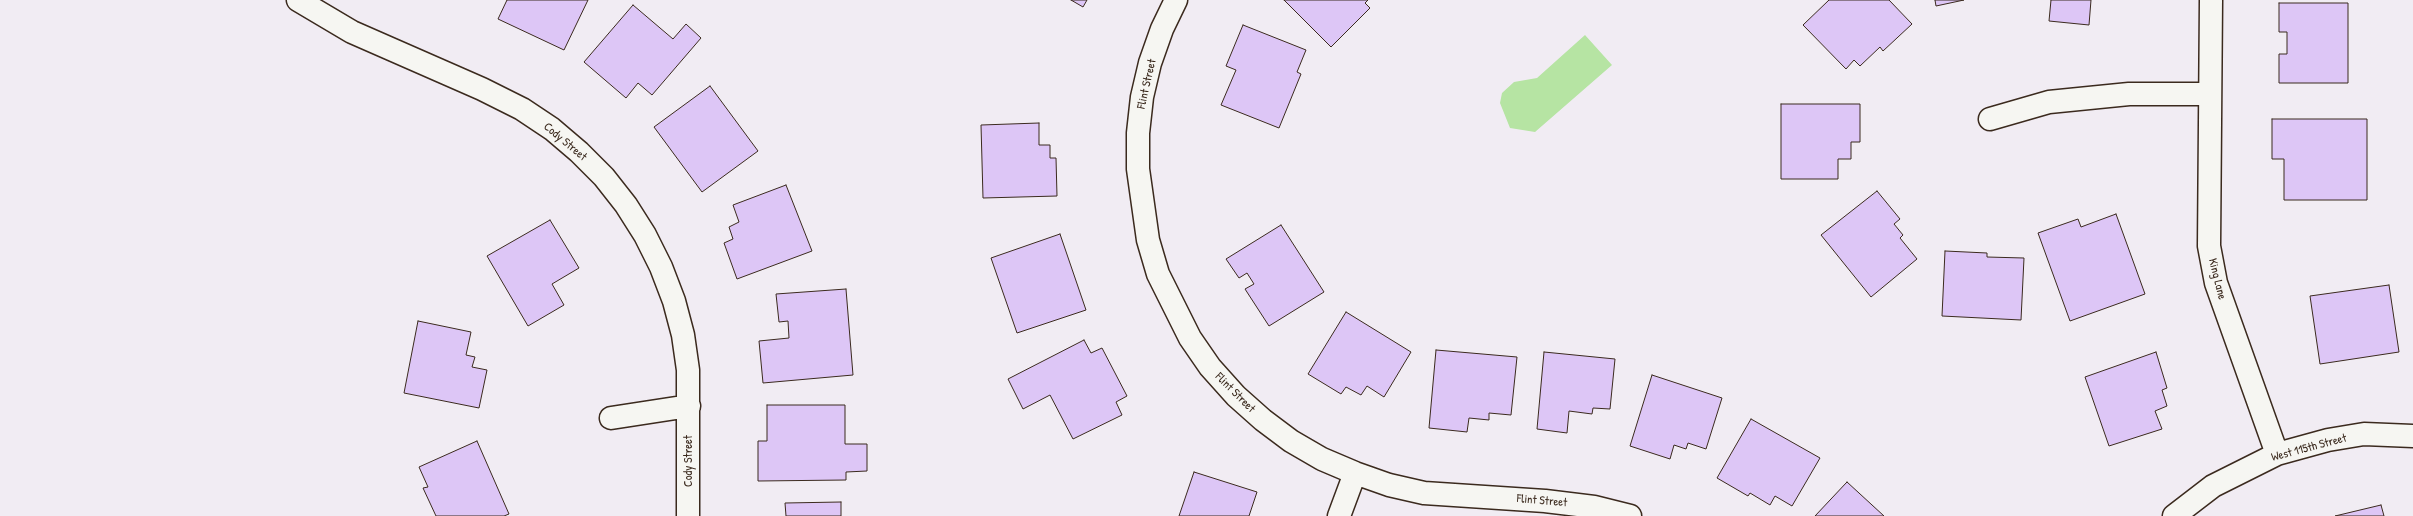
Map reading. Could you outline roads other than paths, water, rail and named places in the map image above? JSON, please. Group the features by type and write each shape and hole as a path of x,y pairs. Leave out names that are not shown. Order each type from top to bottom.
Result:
{"street":[{"name":"Cody Street","path":"298,0 352,32 522,109 574,147 604,178 626,205 645,235 661,268 674,301 688,370 688,516"},
{"name":"Flint Street","path":"1176,0 1162,29 1150,63 1142,97 1138,133 1138,169 1141,204 1148,240 1158,274 1190,338 1210,367 1236,396 1263,420 1292,441 1322,459 1355,474 1389,485 1424,493 1546,501 1594,507 1630,516"},
{"name":"King Lane","path":"2211,0 2209,246 2216,283 2278,454"},
{"path":"1990,119 2049,102 2129,94 2210,94"},
{"path":"611,418 689,406"},
{"name":"West 115th Street","path":"2174,516 2214,486 2278,454 2328,440 2364,434 2413,436"},
{"path":"1338,516 1355,474"}]}
